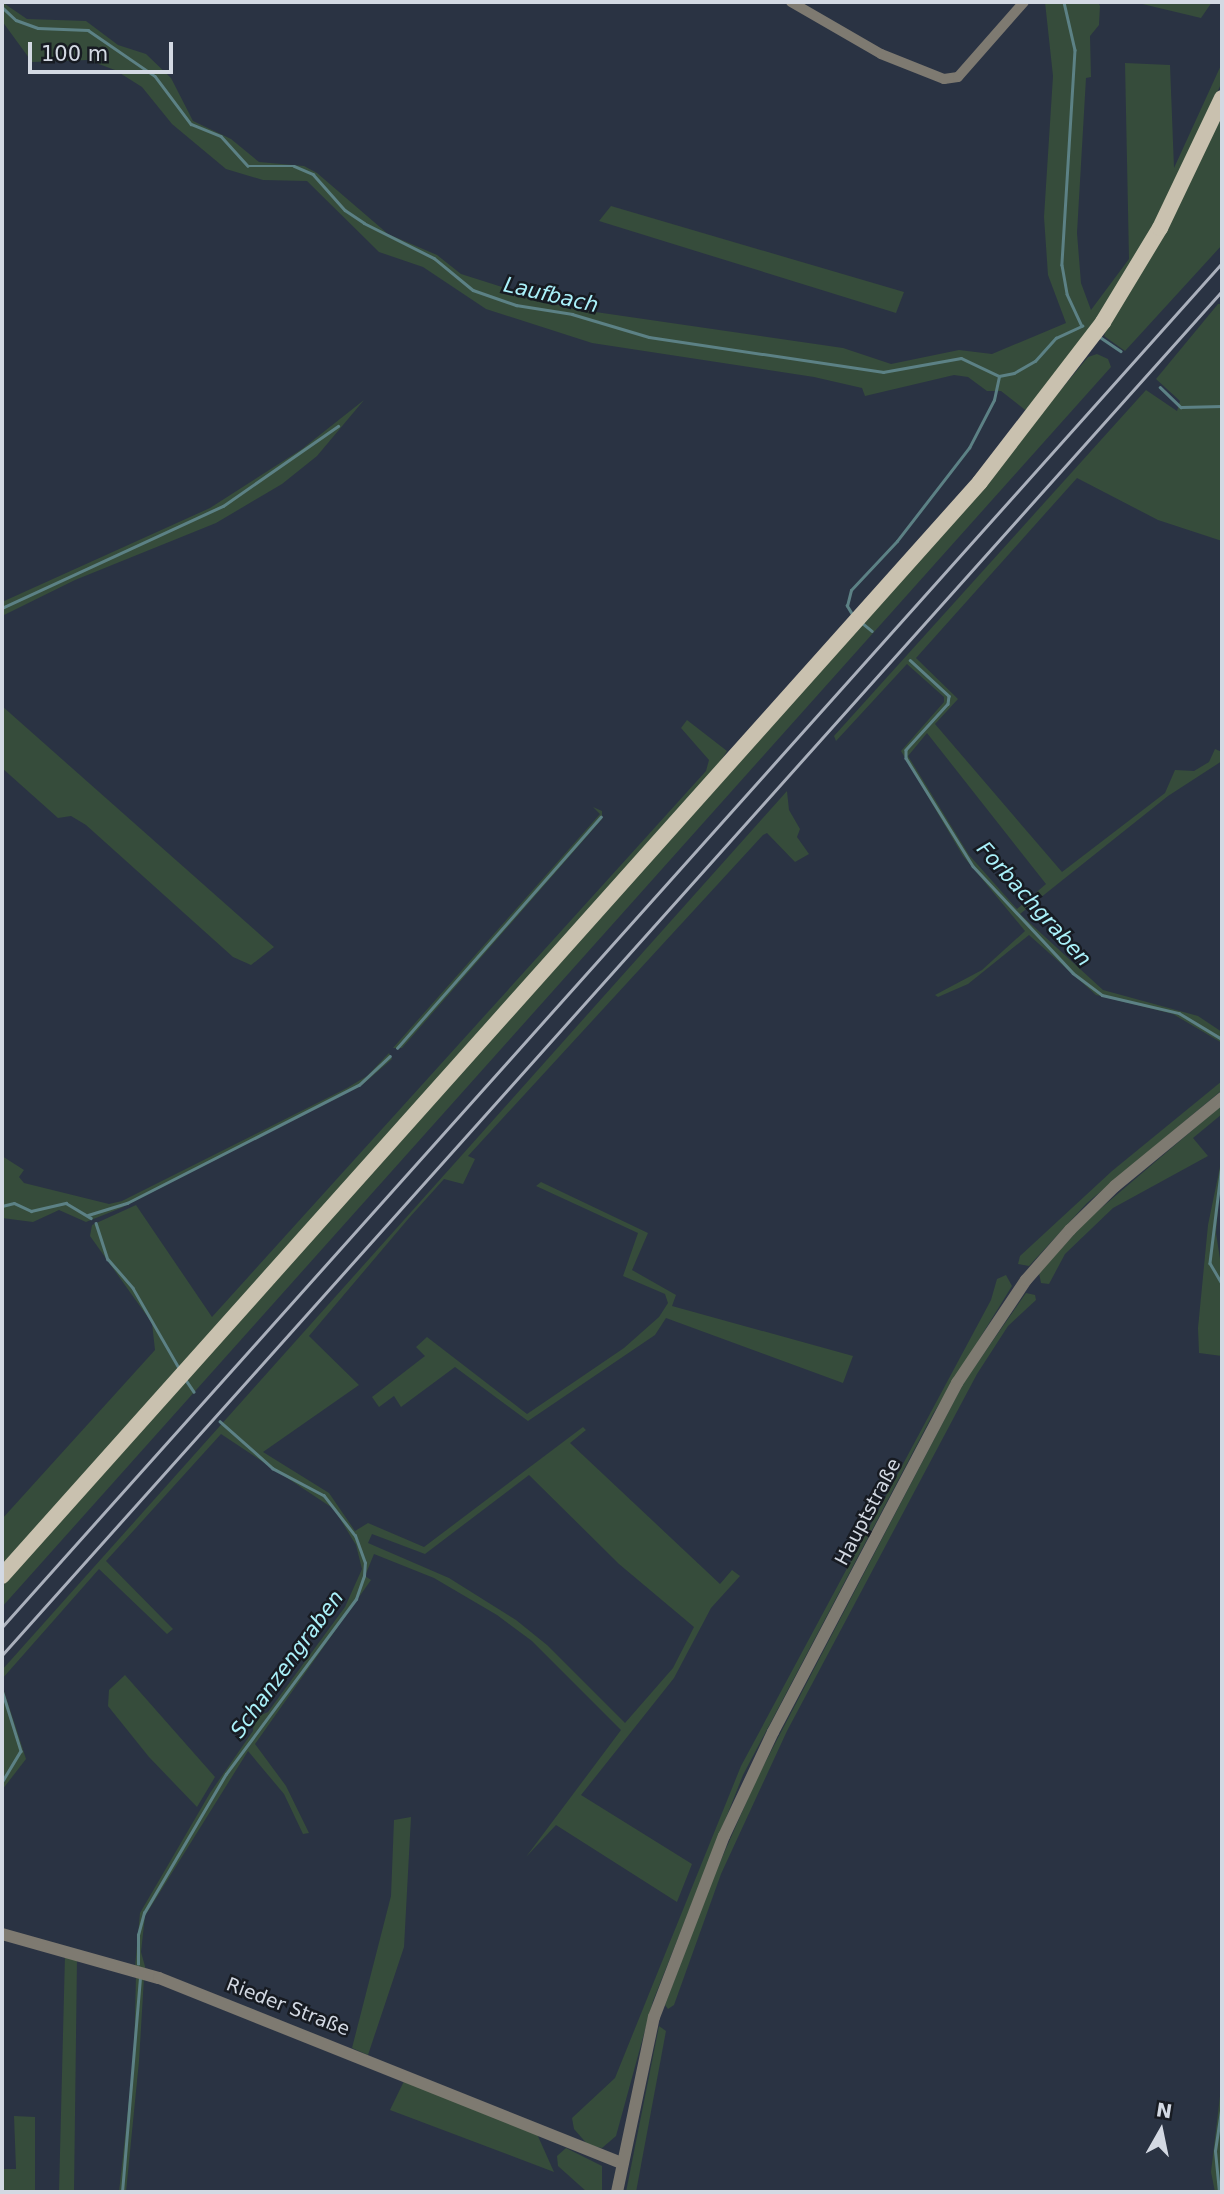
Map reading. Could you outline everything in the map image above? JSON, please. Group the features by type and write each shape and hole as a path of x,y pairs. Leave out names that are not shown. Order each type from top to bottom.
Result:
{"main road":[{"path":"2,1576 980,482 1103,322 1160,228 1222,98"}],"street":[{"path":"792,2 881,54 944,79 958,77 1024,2"},
{"name":"Hauptstraße","path":"617,2192 654,2017 747,1786 957,1382 993,1325 1026,1280 1115,1186 1222,1098"},
{"name":"Rieder Straße","path":"2,1934 159,1978 622,2163"}],"green space":[{"path":"2,2 27,19 86,21 118,45 146,54 171,78 193,121 231,139 259,162 304,166 317,173 388,234 437,255 461,274 568,308 843,348 891,364 959,350 992,354 1066,323 1048,275 1044,217 1053,76 1045,2 1098,2 1100,6 1099,25 1090,36 1091,77 1086,78 1077,233 1081,283 1091,310 1129,259 1125,63 1170,65 1174,168 1222,63 1222,82 1153,229 1097,320 1029,413 1001,391 987,391 968,377 954,375 865,396 862,388 814,377 592,343 486,309 423,267 379,252 307,181 263,180 226,169 172,124 142,87 115,70 88,60 32,62 2,21"},
{"path":"1134,2 1212,2 1201,18"},
{"path":"1222,112 1222,245 1125,351 1104,336 1107,328 1168,226"},
{"path":"611,206 904,292 896,313 599,221"},
{"path":"1218,304 1222,304 1222,541 1158,520 1077,478 916,658 958,699 935,724 1062,872 1165,793 1175,770 1194,771 1209,762 1215,749 1222,752 1222,761 1168,796 1020,914 1103,990 1198,1016 1222,1032 1222,1043 1173,1014 1096,995 1029,935 968,984 938,997 935,995 982,970 1025,931 963,856 901,751 944,702 944,697 907,664 836,741 834,736 1146,390 1177,411 1180,401 1156,379","holes":["927,733 1046,884 1017,909 969,855 908,756"]},
{"path":"1097,354 1108,359 1111,367 2,1607 2,1585 937,539 1088,357"},
{"path":"364,400 317,456 282,484 216,523 75,580 2,616 2,602 210,508 302,449"},
{"path":"2,706 274,947 251,965 233,957 86,825 71,816 58,818 2,768"},
{"path":"687,720 727,751 717,767 2,1566 2,1519 155,1350 152,1323 90,1236 92,1225 136,1205 212,1317 706,771 709,760 681,728"},
{"path":"787,791 789,810 800,829 797,837 809,854 795,862 767,833 763,835 468,1156 475,1159 463,1184 444,1179 309,1336 359,1385 263,1452 329,1493 355,1531 368,1523 424,1547 583,1427 586,1430 570,1443 720,1584 732,1570 740,1576 711,1608 674,1678 581,1795 692,1864 677,1902 556,1825 526,1857 621,1730 532,1641 497,1615 434,1578 374,1554 365,1576 371,1580 255,1744 286,1786 309,1833 303,1834 284,1794 248,1751 145,1916 141,1952 146,1970 135,1967 140,1913 210,1793 253,1731 254,1718 268,1712 345,1607 362,1569 356,1545 334,1509 221,1434 106,1561 173,1629 167,1634 99,1569 2,1679 2,1670","holes":["529,1475 619,1564 694,1627 673,1668 625,1723 547,1645 516,1620 449,1578 368,1543 372,1534 425,1554"]},
{"path":"593,807 602,811 602,819 402,1048 393,1048 600,814"},
{"path":"389,1053 392,1059 362,1085 121,1208 86,1222 59,1210 33,1222 2,1218 2,1156 24,1170 19,1177 24,1183 109,1204 122,1201 347,1088 367,1076"},
{"path":"1222,1081 1222,1090 1087,1203 1029,1266 1018,1264 1020,1256 1112,1171"},
{"path":"1222,1105 1222,1114 1193,1138 1208,1156 1113,1208 1065,1254 1049,1284 1041,1283 1039,1273 1087,1220"},
{"path":"1222,1157 1216,1233 1222,1272 1222,1356 1199,1353 1198,1328 1208,1225"},
{"path":"541,1182 648,1233 632,1270 676,1295 672,1306 853,1356 843,1383 666,1318 655,1335 528,1421 455,1367 401,1407 394,1396 379,1407 372,1397 425,1356 416,1347 427,1337 527,1414 624,1348 659,1317 668,1303 665,1294 623,1276 638,1233 536,1186"},
{"path":"1006,1275 1012,1286 933,1414 743,1775 653,2001 616,2136 602,2148 588,2145 574,2129 572,2118 615,2078 741,1766 991,1300 997,1279"},
{"path":"1026,1293 1035,1295 1036,1300 1008,1326 977,1374 787,1731 721,1874 674,2005 668,2009 665,2005 710,1885 757,1778 964,1382"},
{"path":"125,1675 215,1777 197,1807 149,1757 108,1706 109,1690"},
{"path":"2,1685 26,1759 2,1790"},
{"path":"411,1817 404,1947 368,2055 352,2048 391,1896 394,1820"},
{"path":"65,1955 77,1958 74,2192 59,2192"},
{"path":"136,1976 144,1978 139,2061 126,2192 119,2192 134,2055"},
{"path":"659,2026 666,2031 636,2192 626,2192"},
{"path":"405,2079 537,2134 554,2172 390,2110"},
{"path":"1222,2079 1222,2192 1215,2192 1211,2172"},
{"path":"14,2116 35,2117 35,2192 2,2192 2,2169 16,2169"},
{"path":"566,2148 602,2166 602,2192 587,2192 558,2166 557,2156"}],"waterway":[{"path":"1064,2 1075,50 1062,265 1067,294 1082,326"},
{"name":"Laufbach","path":"2,7 16,20 38,28 88,30 155,76 191,124 221,136 248,166 294,166 313,174 345,210 364,223 434,258 473,290 516,305 572,314 649,337 883,372 961,358 999,376 1014,373 1035,361 1056,338 1082,326"},
{"name":"Laufbach","path":"1100,337 1121,351"},
{"name":"Forbachgraben","path":"853,616 847,606 851,590 897,541 969,448 994,400 999,377"},
{"name":"Laufbach","path":"1160,387 1181,407 1222,406"},
{"path":"2,608 223,506 338,426"},
{"name":"Forbachgraben","path":"861,622 872,631"},
{"name":"Forbachgraben","path":"910,660 949,696 948,704 906,750 906,758 973,866 1073,973 1102,995 1179,1013 1222,1039"},
{"path":"397,1048 601,817"},
{"path":"88,1215 127,1203 359,1085 390,1056"},
{"name":"Forbachgraben","path":"1222,1165 1210,1263 1222,1284"},
{"name":"Schanzengraben","path":"2,1206 14,1203 31,1211 66,1203 91,1218"},
{"name":"Schanzengraben","path":"96,1223 108,1259 133,1288 179,1368"},
{"name":"Schanzengraben","path":"186,1380 194,1392"},
{"name":"Schanzengraben","path":"138,1964 138,1935 144,1913 226,1774 356,1599 364,1576 365,1563 355,1536 324,1496 273,1469 220,1422"},
{"path":"2,1690 21,1751 2,1783"},
{"name":"Schanzengraben","path":"122,2192 140,1977"},
{"name":"Forbachgraben","path":"1219,2192 1215,2151 1222,2104"}],"railway":[{"path":"2,1627 1222,263"},
{"path":"2,1655 1222,291"}]}
